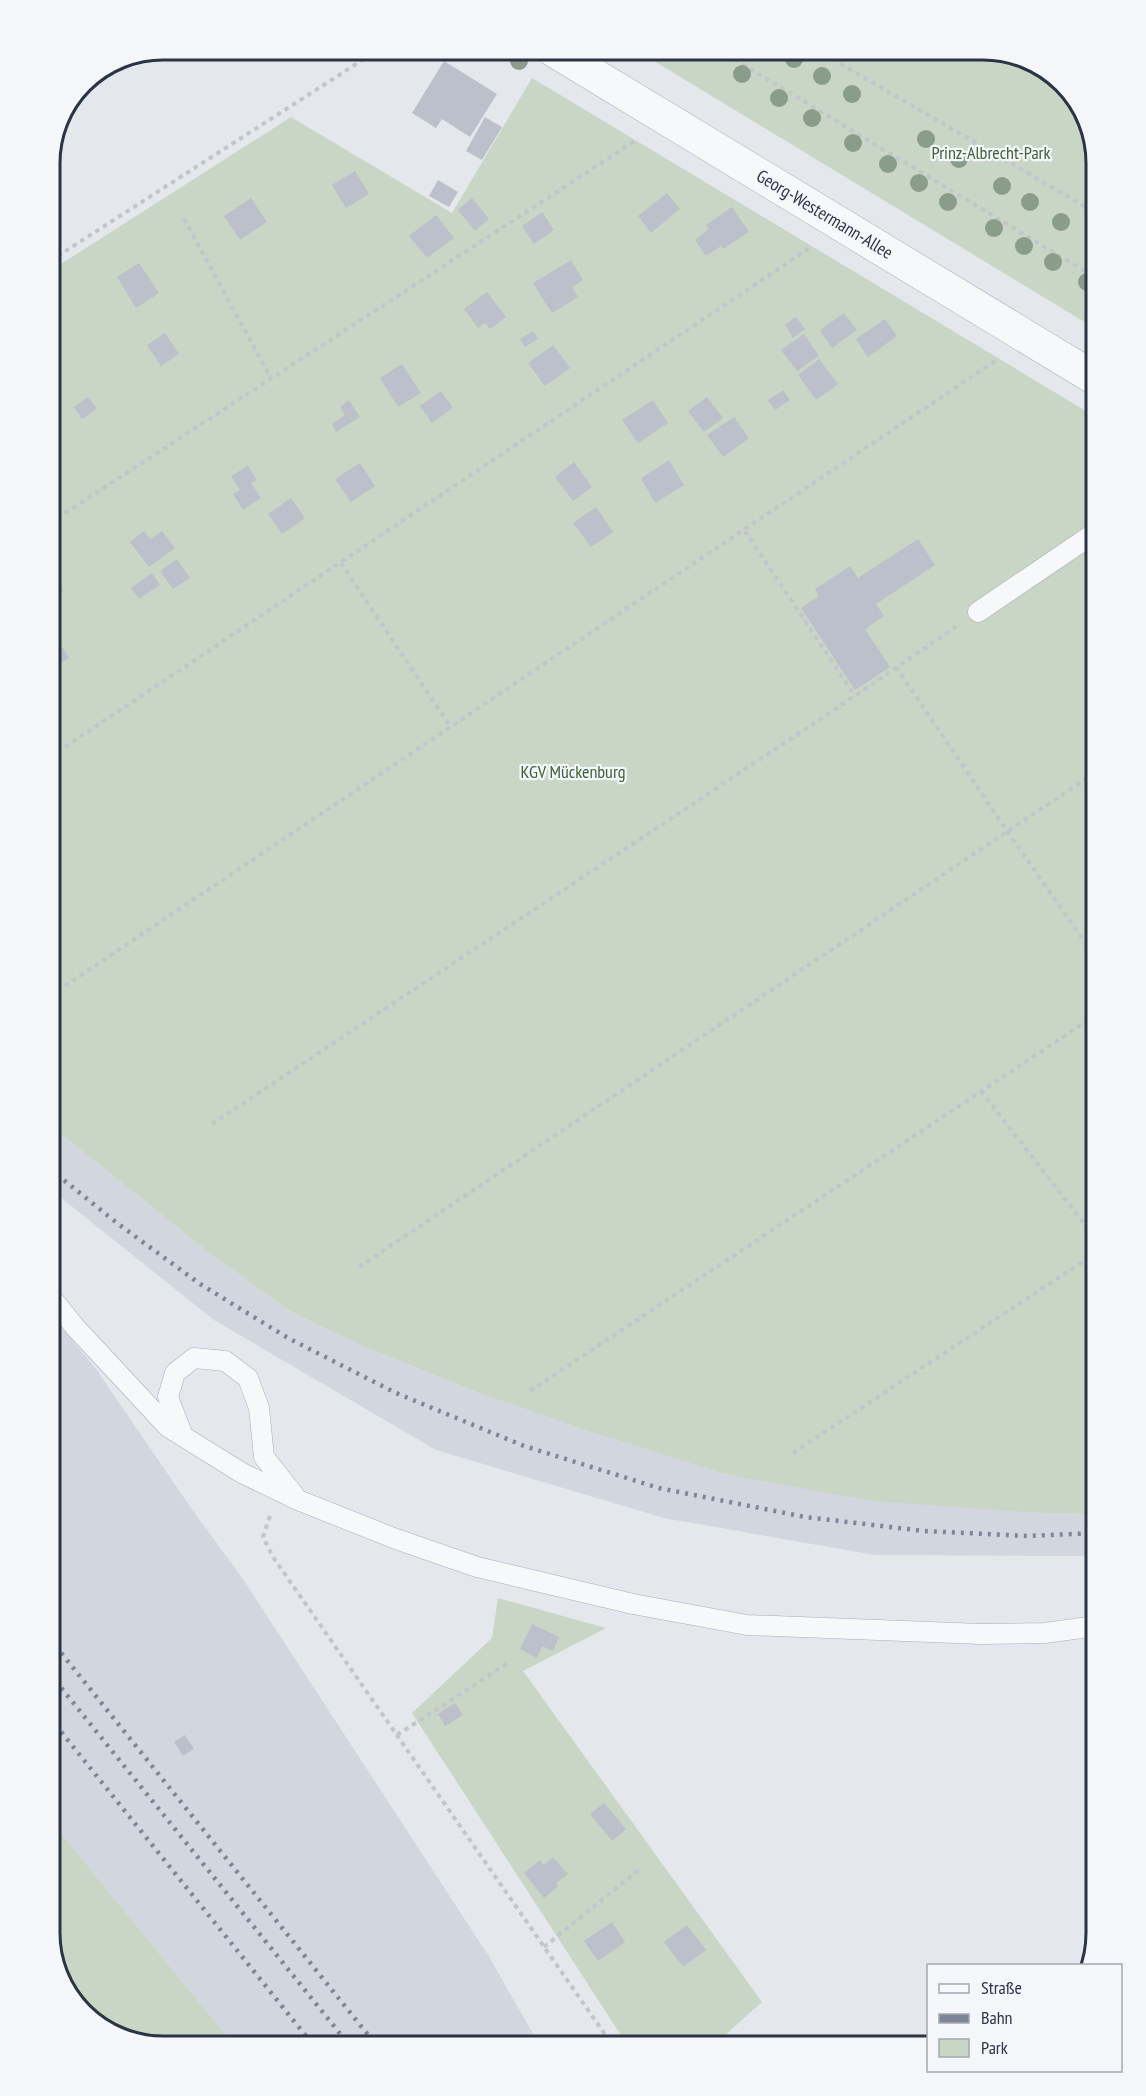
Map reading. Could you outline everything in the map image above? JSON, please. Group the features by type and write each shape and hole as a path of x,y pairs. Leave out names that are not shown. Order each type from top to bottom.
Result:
{"street":[{"name":"Georg-Westermann-Allee","path":"570,60 1086,372"}],"lane":[{"path":"978,612 1086,539"},
{"path":"60,1308 168,1427 242,1473 298,1500 396,1539 477,1567 610,1599 747,1625 981,1634 1045,1633 1086,1627"},
{"path":"183,1436 168,1397 175,1373 194,1358 225,1361 248,1378 259,1408 264,1458 298,1500"}],"path":[{"path":"60,255 362,60"},
{"path":"736,60 1086,272"},
{"path":"834,60 1086,207"},
{"path":"60,516 639,138"},
{"path":"184,219 271,378"},
{"path":"60,750 814,244"},
{"path":"60,989 1001,357"},
{"path":"745,531 855,696"},
{"path":"341,563 450,726"},
{"path":"212,1124 978,612"},
{"path":"896,667 1086,944"},
{"path":"359,1267 1086,779"},
{"path":"530,1391 1086,1022"},
{"path":"981,1091 1086,1226"},
{"path":"793,1453 1086,1260"},
{"path":"298,1500 280,1504 270,1516 263,1537 273,1557 606,2036"},
{"path":"397,1735 508,1663"},
{"path":"544,1947 640,1869"}],"shaded area":[{"path":"60,1133 207,1251 288,1310 358,1344 484,1395 724,1474 1041,1513 1086,1514 1086,1556 875,1555 664,1518 436,1450 214,1320 60,1197"},
{"path":"60,1325 98,1372 191,1508 243,1579 488,1955 534,2036 227,2036 60,1832"}],"green space":[{"name":"Prinz-Albrecht-Park","path":"652,60 990,60 1016,65 1035,74 1046,81 1065,100 1078,123 1084,143 1086,323"},
{"name":"KGV Mückenburg","path":"532,78 1086,411 1086,1514 1041,1513 873,1501 724,1474 484,1395 358,1344 288,1310 207,1251 60,1133 60,265 291,117 452,213"},
{"path":"498,1598 606,1628 523,1671 762,2002 724,2036 622,2036 412,1713 492,1638"},
{"path":"60,1832 227,2036 156,2036 130,2031 100,2015 81,1996 68,1973 62,1953"}],"building":[{"path":"444,61 497,94 470,137 442,119 436,128 412,113"},
{"path":"485,117 502,127 482,160 466,151"},
{"path":"355,171 369,194 346,208 332,185"},
{"path":"438,180 458,192 449,207 429,196"},
{"path":"667,193 680,209 651,233 638,216"},
{"path":"251,198 267,222 240,240 224,216"},
{"path":"472,198 489,219 475,231 458,210"},
{"path":"732,207 749,232 723,249 721,246 706,256 695,240 709,229 706,225"},
{"path":"542,212 554,230 534,244 522,226"},
{"path":"436,215 454,238 427,258 409,236"},
{"path":"571,260 583,280 572,287 578,297 552,313 533,283"},
{"path":"139,263 159,293 136,308 117,277"},
{"path":"487,292 506,317 490,329 485,323 478,328 464,309"},
{"path":"844,313 857,330 832,348 820,330"},
{"path":"796,317 805,329 793,338 785,325"},
{"path":"885,319 897,336 868,357 856,339"},
{"path":"533,331 538,339 525,347 520,339"},
{"path":"165,333 179,354 161,366 147,345"},
{"path":"804,334 819,356 797,371 781,350"},
{"path":"553,345 570,368 545,386 528,363"},
{"path":"819,359 838,384 816,400 798,375"},
{"path":"402,364 421,393 398,407 380,378"},
{"path":"783,390 790,400 775,410 768,400"},
{"path":"441,391 453,408 432,423 420,406"},
{"path":"88,397 97,409 82,419 74,407"},
{"path":"707,397 723,418 704,432 688,411"},
{"path":"349,400 360,417 336,432 332,424 345,415 340,407"},
{"path":"653,400 668,423 638,443 622,420"},
{"path":"734,417 749,438 723,457 707,435"},
{"path":"669,460 684,485 655,503 641,478"},
{"path":"574,462 592,487 573,501 555,477"},
{"path":"360,463 375,486 351,502 335,479"},
{"path":"248,466 257,480 251,483 261,498 243,510 233,494 240,490 231,476"},
{"path":"291,498 305,518 282,534 268,514"},
{"path":"596,507 613,532 591,547 573,523"},
{"path":"144,531 150,539 162,531 175,548 149,567 130,542"},
{"path":"918,539 935,565 876,604 884,616 865,629 890,667 855,690 801,608 819,596 815,589 850,566 858,578"},
{"path":"177,559 190,578 173,589 160,571"},
{"path":"152,573 160,585 139,599 131,588"},
{"path":"60,644 69,658 60,664"},
{"path":"532,1624 559,1637 553,1651 542,1646 537,1658 520,1649"},
{"path":"455,1703 463,1715 445,1726 438,1714"},
{"path":"185,1735 194,1749 183,1756 174,1742"},
{"path":"604,1803 626,1829 612,1841 590,1814"},
{"path":"553,1857 568,1874 556,1883 558,1887 544,1898 524,1873 540,1860 544,1865"},
{"path":"612,1922 625,1942 598,1961 584,1941"},
{"path":"687,1925 706,1950 683,1967 664,1942"}],"railway":[{"path":"60,1177 117,1223 200,1284 288,1338 396,1393 524,1446 659,1488 805,1517 924,1531 1027,1536 1086,1533"},
{"path":"60,1651 369,2036"},
{"path":"60,1686 342,2036"},
{"path":"60,1730 306,2036"}]}
